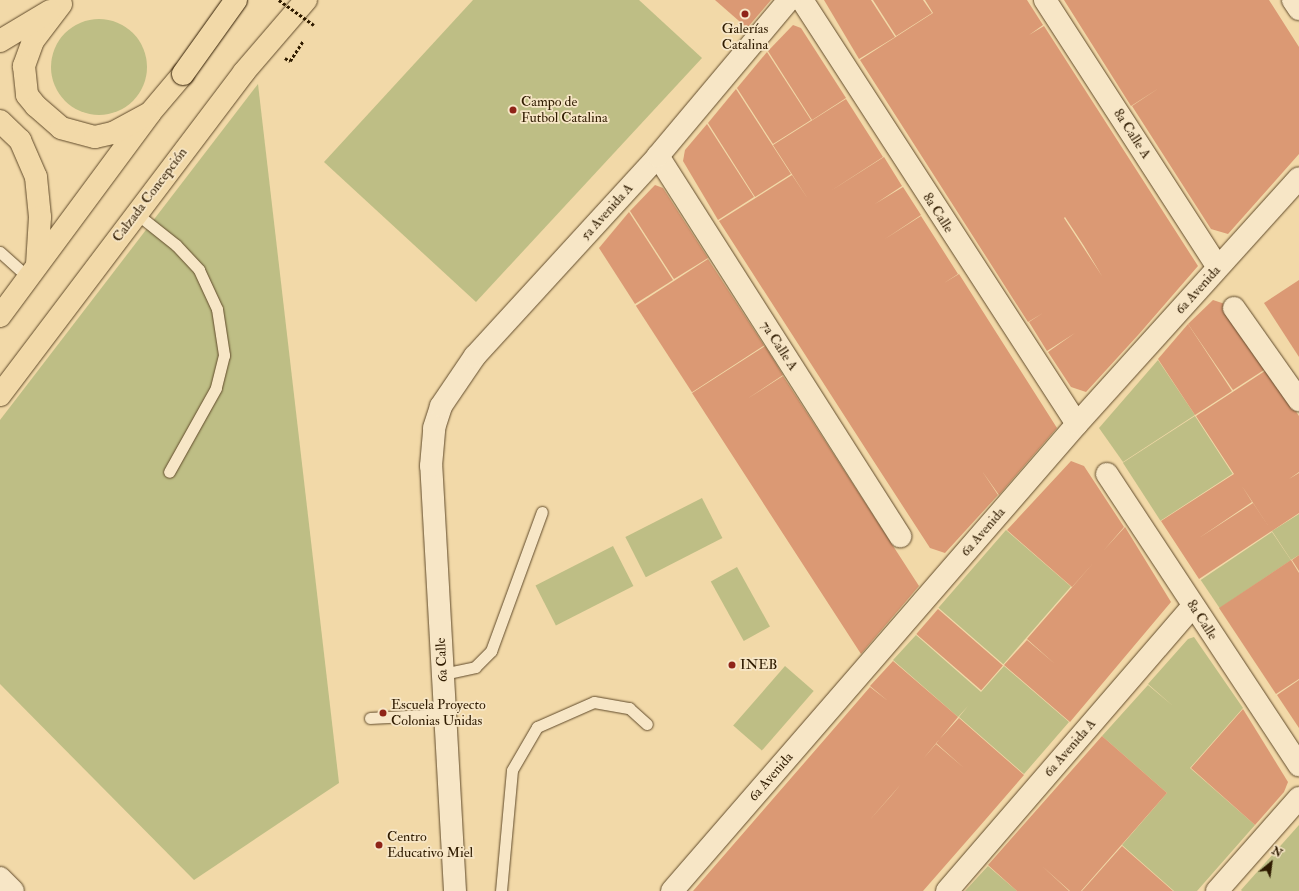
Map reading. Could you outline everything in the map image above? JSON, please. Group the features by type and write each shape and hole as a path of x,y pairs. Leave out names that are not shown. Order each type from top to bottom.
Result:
{"main road":[{"path":"0,316 150,113 183,74 236,0"},
{"name":"Calzada Concepción","path":"0,395 244,72 306,0"},
{"path":"65,2 34,41 24,66 27,95 36,106 61,128 95,137 113,133 150,113"},
{"path":"0,41 65,2"},
{"path":"0,121 20,140 36,177 40,217 32,271"}],"street":[{"name":"5a Avenida A","path":"434,428 446,395 472,361 658,156 789,0"},
{"name":"8a Calle","path":"802,0 1077,424"},
{"name":"8a Calle A","path":"1045,0 1218,267"},
{"path":"1293,0 1299,9"},
{"name":"7a Calle A","path":"658,156 900,536"},
{"name":"6a Avenida","path":"672,891 1077,424 1299,178"},
{"path":"1234,308 1299,400"},
{"name":"6a Calle","path":"434,428 431,466 455,891"},
{"name":"8a Calle","path":"1107,474 1299,766"},
{"name":"6a Avenida A","path":"947,891 1193,606"},
{"path":"1217,891 1299,798"},
{"path":"0,878 13,891"}],"lane":[{"path":"137,214 176,245 199,270 217,309 224,355 216,388 169,472"},
{"path":"0,252 32,271"},
{"path":"443,674 475,668 491,651 542,512"},
{"path":"501,891 512,770 537,727 594,702 629,708 647,724"},
{"path":"370,718 445,714"}],"path":[{"path":"279,0 314,25"},
{"path":"290,61 304,39"}],"green space":[{"name":"Campo de Futbol Catalina","path":"473,0 639,0 702,58 476,302 324,162"},
{"path":"99,19 117,23 126,27 133,33 139,40 143,49 147,67 143,85 139,94 133,101 126,107 117,111 99,115 81,111 72,107 65,101 59,94 55,85 51,67 55,49 59,40 65,33 72,27 81,23"},
{"path":"258,84 339,783 194,880 0,684 0,420"},
{"path":"1158,360 1195,415 1123,462 1099,428"},
{"path":"1195,416 1233,474 1160,521 1123,463"},
{"path":"702,498 722,538 646,577 625,537"},
{"path":"1299,514 1299,555 1291,560 1272,531"},
{"path":"1006,530 1071,586 1003,664 938,608"},
{"path":"1272,532 1291,560 1220,608 1201,580"},
{"path":"613,546 633,586 556,626 535,585"},
{"path":"737,567 770,626 744,641 711,582"},
{"path":"916,635 981,692 1004,666 1069,722 1024,774 959,717 968,706 958,717 893,660"},
{"path":"1194,637 1243,708 1190,768 1255,825 1197,891 1174,891 1122,845 1167,793 1102,736 1148,685 1173,706 1148,684 1188,639"},
{"path":"785,666 814,691 762,751 733,726"},
{"path":"1299,825 1299,891 1242,891 1241,890"},
{"path":"988,866 1017,891 965,891"}],"building":[{"name":"Galerías Catalina","path":"715,0 771,0 747,28"},
{"path":"824,0 871,0 895,37 859,59"},
{"path":"873,0 923,0 932,13 896,36"},
{"path":"925,0 1027,0 1043,25 1029,35 1044,26 1198,266 1086,392 1071,387 1048,352 1075,333 1047,351 1029,322 1043,313 1028,322 860,60 933,13","holes":["1065,217 1102,276 1064,218"]},
{"path":"1064,0 1269,0 1299,47 1299,154 1228,234 1211,229 1132,106 1159,88 1131,106"},
{"path":"793,25 801,28 846,98 812,120 768,51"},
{"path":"767,52 811,120 773,144 737,88"},
{"path":"736,89 791,174 755,197 708,123"},
{"path":"846,99 883,157 829,192 884,157 902,186 875,204 903,187 921,215 885,239 921,216 958,274 944,283 959,274 1057,428 999,495 982,471 998,495 945,553 930,548 719,221 792,175 808,199 773,145"},
{"path":"707,124 754,197 718,220 683,161 685,150"},
{"path":"655,185 663,188 708,258 674,279 630,211"},
{"path":"629,212 673,280 635,304 599,248"},
{"path":"708,259 764,345 692,392 636,306"},
{"path":"1299,280 1299,357 1264,303"},
{"path":"1213,300 1225,304 1267,368 1233,390 1188,324"},
{"path":"1188,324 1232,391 1195,415 1158,359"},
{"path":"765,346 783,375 747,399 783,376 919,586 861,654 692,393"},
{"path":"1268,369 1299,416 1299,472 1289,479 1299,473 1299,513 1199,579 1161,521 1234,474 1196,416","holes":["1242,486 1269,527 1253,503 1199,538 1252,502"]},
{"path":"1071,461 1084,466 1124,527 1104,550 1125,527 1171,602 1070,722 1004,665 1027,640 1055,664 1027,639 1095,561 1072,587 1007,530"},
{"path":"1299,555 1299,571 1292,560"},
{"path":"1291,560 1299,573 1299,679 1276,694 1219,608"},
{"path":"938,609 1003,665 981,690 916,634"},
{"path":"893,661 958,717 940,739 959,718 1024,775 923,891 693,891 870,687 888,701 870,686","holes":["936,743 964,768 936,744 923,759"]},
{"path":"1299,680 1299,728 1277,695"},
{"path":"1243,709 1288,782 1284,792 1255,825 1191,768"},
{"path":"1102,736 1167,793 1081,891 1070,891 1042,866 1069,891 1017,891 988,865"},
{"path":"1122,846 1173,891 1082,891"}],"place":[{"name":"Galerías Catalina","path":"745,14"},
{"name":"Campo de Futbol Catalina","path":"513,110"},
{"name":"INEB","path":"732,665"},
{"name":"Escuela Proyecto Colonias Unidas","path":"383,713"},
{"name":"Centro Educativo Miel","path":"379,845"}]}
